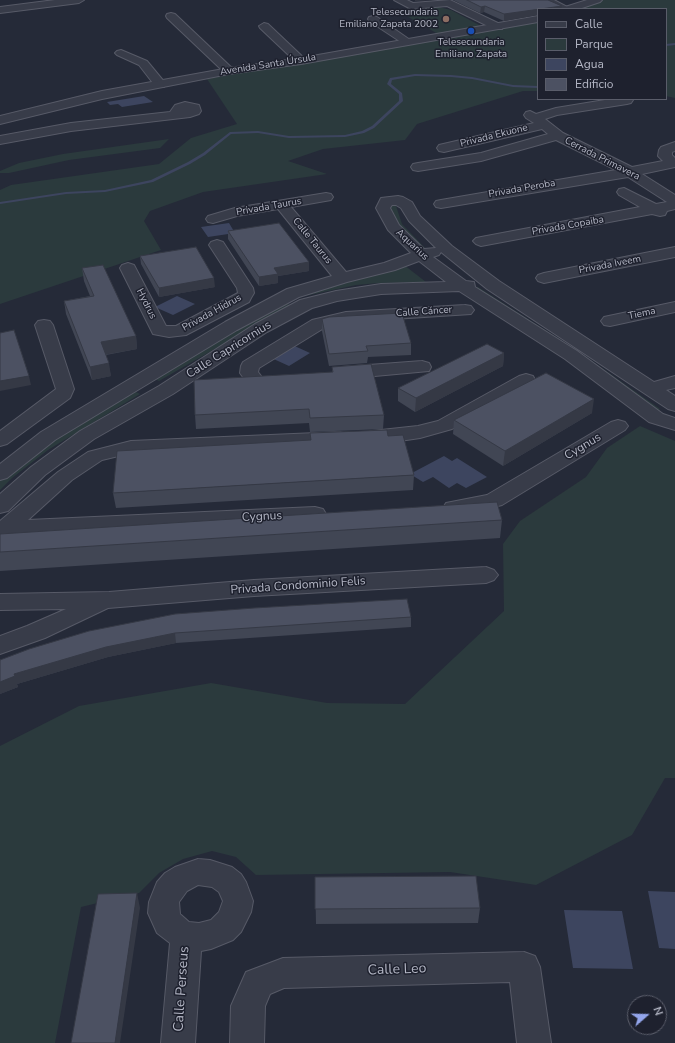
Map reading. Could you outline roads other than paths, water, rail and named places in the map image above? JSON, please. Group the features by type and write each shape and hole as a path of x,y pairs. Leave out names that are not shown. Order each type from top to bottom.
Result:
{"street":[{"path":"0,10 79,0"},
{"path":"399,0 411,6 445,1 498,27"},
{"path":"546,0 566,8"},
{"path":"571,8 597,0"},
{"path":"171,16 229,71"},
{"path":"374,19 408,42"},
{"name":"Avenida Santa Úrsula","path":"0,120 102,94 229,71 301,61 537,19"},
{"path":"264,26 301,61"},
{"path":"121,53 143,63 160,84"},
{"name":"Privada Ekuone","path":"444,148 482,140 556,112 627,100"},
{"path":"0,140 71,127 174,115"},
{"name":"Cerrada Primavera","path":"536,119 558,136 636,176 675,201"},
{"path":"418,167 481,157 558,136"},
{"path":"674,165 665,156 666,150 675,146"},
{"path":"583,165 602,175 622,190 654,210 675,219"},
{"name":"Privada Peroba","path":"442,204 602,175 636,176 674,165"},
{"name":"Privada Taurus","path":"212,219 235,212 326,197"},
{"name":"Aquarius","path":"675,405 492,285 446,249 414,218 407,205 398,200 386,201 383,208 393,227 421,255 462,286 571,355 656,418 675,424"},
{"name":"Calle Taurus","path":"282,205 342,278"},
{"name":"Privada Copaiba","path":"481,242 675,205"},
{"name":"Privada Hidrus","path":"169,332 180,331 243,298 246,293 245,288 217,245"},
{"name":"Calle Capricornius","path":"0,474 48,436 231,326 299,299 342,278 389,267 421,255 446,249"},
{"name":"Privada Iveem","path":"544,278 675,252"},
{"name":"Hydrus","path":"128,268 159,330 169,332"},
{"name":"Calle Capricornius","path":"0,506 38,471 87,435 166,390 262,328 299,299 336,296 381,289 492,285"},
{"name":"Tiema","path":"610,321 675,307"},
{"name":"Calle Cáncer","path":"234,381 263,379 249,373 250,366 318,324 334,319 465,310"},
{"path":"211,315 231,326"},
{"path":"0,440 63,394 65,390 44,325"},
{"path":"262,328 293,339"},
{"path":"327,374 422,368"},
{"path":"141,379 166,390"},
{"name":"Cygnus","path":"3,530 64,476 95,456 131,447 393,436 420,432 445,425 526,380"},
{"path":"25,422 48,436"},
{"name":"Cygnus","path":"434,509 465,507 494,500 618,426"},
{"path":"38,471 64,476"},
{"name":"Cygnus","path":"3,530 331,513"},
{"name":"Privada Condominio Felis","path":"0,602 109,600 254,588 486,575"},
{"name":"Privada Condominio Felis","path":"0,645 36,632 109,600"},
{"name":"Calle Perseus","path":"178,1043 186,936"},
{"name":"Calle Leo","path":"247,1043 248,1006 258,983 283,973 524,967 534,1043"}],"water":[{"path":"144,96 153,102 122,107 118,104 110,105 107,102"},
{"path":"229,223 235,233 208,237 201,227"},
{"path":"177,296 195,304 173,315 155,307"},
{"path":"288,343 310,353 289,366 267,356"},
{"path":"444,456 452,461 457,458 487,477 466,488 457,483 449,488 433,477 423,482 410,474"},
{"path":"648,891 675,892 675,949 659,948"},
{"path":"564,910 622,911 633,969 573,968"}],"waterway":[{"path":"667,45 675,44"},
{"path":"0,203 66,193 105,191 152,181 204,154 230,133 258,132 289,137 345,136 363,132 373,127 401,101 401,94 389,84 391,79 415,75 451,76 472,78 513,86 537,87"}],"place":[{"name":"Telesecundaria Emiliano Zapata 2002","path":"446,19"},
{"name":"Telesecundaria Emiliano Zapata","path":"471,31"}]}
